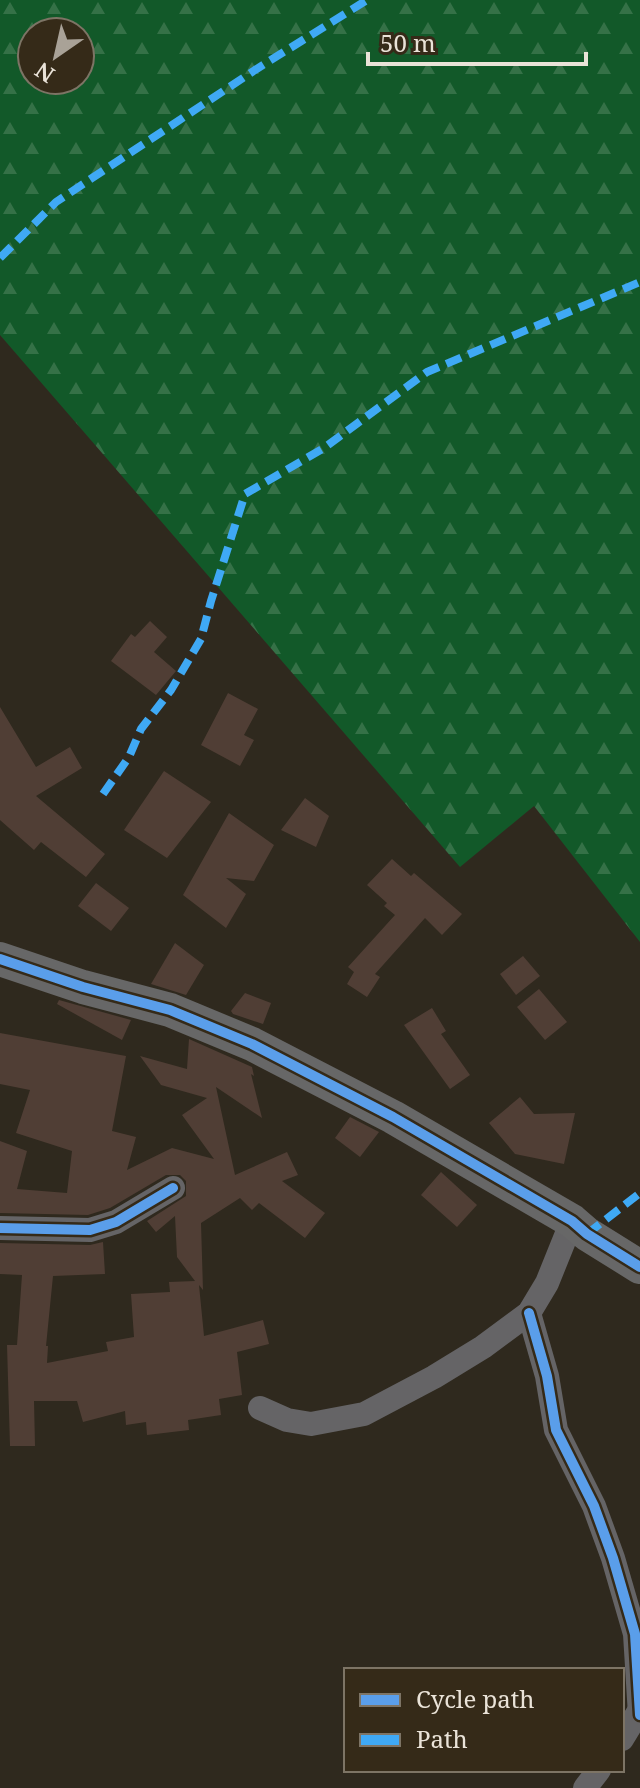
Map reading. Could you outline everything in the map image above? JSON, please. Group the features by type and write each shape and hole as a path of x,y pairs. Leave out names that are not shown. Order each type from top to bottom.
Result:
{"street":[{"path":"0,959 123,999 170,1010 252,1044 393,1117 572,1221 640,1267"},
{"path":"0,1228 90,1230 116,1222 173,1188"},
{"path":"260,1408 287,1420 311,1424 364,1414 434,1377 483,1347 529,1313 547,1283 572,1221"},
{"path":"529,1313 547,1376 556,1430 594,1506 635,1634 639,1713 624,1736"},
{"path":"585,1788 597,1772"}],"green space":[{"path":"0,0 640,0 640,942 534,806 460,867 0,335"}],"building":[{"path":"150,621 167,637 154,652 176,671 156,695 111,661 131,634 135,637"},
{"path":"228,693 258,709 244,735 254,740 240,766 201,745"},
{"path":"0,707 36,767 70,747 82,768 36,796 105,854 86,877 41,842 34,850 0,820"},
{"path":"164,771 211,802 167,858 124,830"},
{"path":"305,798 329,816 316,847 281,830"},
{"path":"229,813 274,845 254,881 226,878 246,894 226,928 183,895"},
{"path":"392,859 411,876 414,873 462,914 442,935 425,918 375,974 380,977 367,997 347,984 354,972 348,967 395,915 367,885"},
{"path":"96,883 129,908 111,931 78,906"},
{"path":"175,943 204,965 186,995 151,984"},
{"path":"523,956 540,976 516,995 500,974"},
{"path":"539,989 567,1022 545,1040 517,1007"},
{"path":"245,993 271,1003 263,1024 231,1011"},
{"path":"59,1000 131,1020 122,1040 57,1004"},
{"path":"432,1008 446,1031 441,1034 470,1075 450,1089 404,1025"},
{"path":"0,1033 126,1056 112,1131 136,1137 127,1170 172,1148 214,1159 182,1115 207,1098 161,1085 140,1056 187,1069 189,1039 252,1067 262,1118 216,1087 235,1175 287,1152 298,1175 282,1181 325,1213 305,1238 259,1203 252,1210 240,1198 201,1223 203,1290 199,1285 204,1336 263,1320 269,1344 237,1352 242,1395 219,1399 221,1415 188,1420 189,1430 147,1435 146,1422 126,1425 125,1411 83,1422 77,1401 34,1401 35,1446 10,1446 7,1345 17,1345 22,1275 0,1274 0,1243 90,1245 103,1242 105,1274 53,1276 47,1363 108,1351 106,1342 134,1337 131,1294 170,1292 169,1282 195,1281 177,1257 175,1216 156,1232 147,1221 186,1196 186,1181 180,1175 166,1175 110,1208 88,1215 0,1213 0,1141 27,1151 17,1189 67,1193 72,1151 16,1133 30,1090 0,1084"},
{"path":"520,1097 534,1114 575,1113 564,1164 515,1154 489,1123"},
{"path":"350,1117 379,1132 360,1157 335,1138"},
{"path":"441,1172 477,1205 457,1227 421,1195"}],"marked path":[{"path":"0,258 56,202 367,0"},
{"path":"103,794 129,757 141,729 171,690 201,639 245,494 324,448 427,372 640,282"},
{"path":"587,1234 640,1193"}],"cycle path":[{"path":"0,959 83,987 170,1010 252,1044 393,1117 572,1221 640,1267"},
{"path":"0,1228 90,1230 116,1222 173,1188"},
{"path":"529,1313 547,1376 556,1430 594,1506 635,1634 640,1715"}]}
